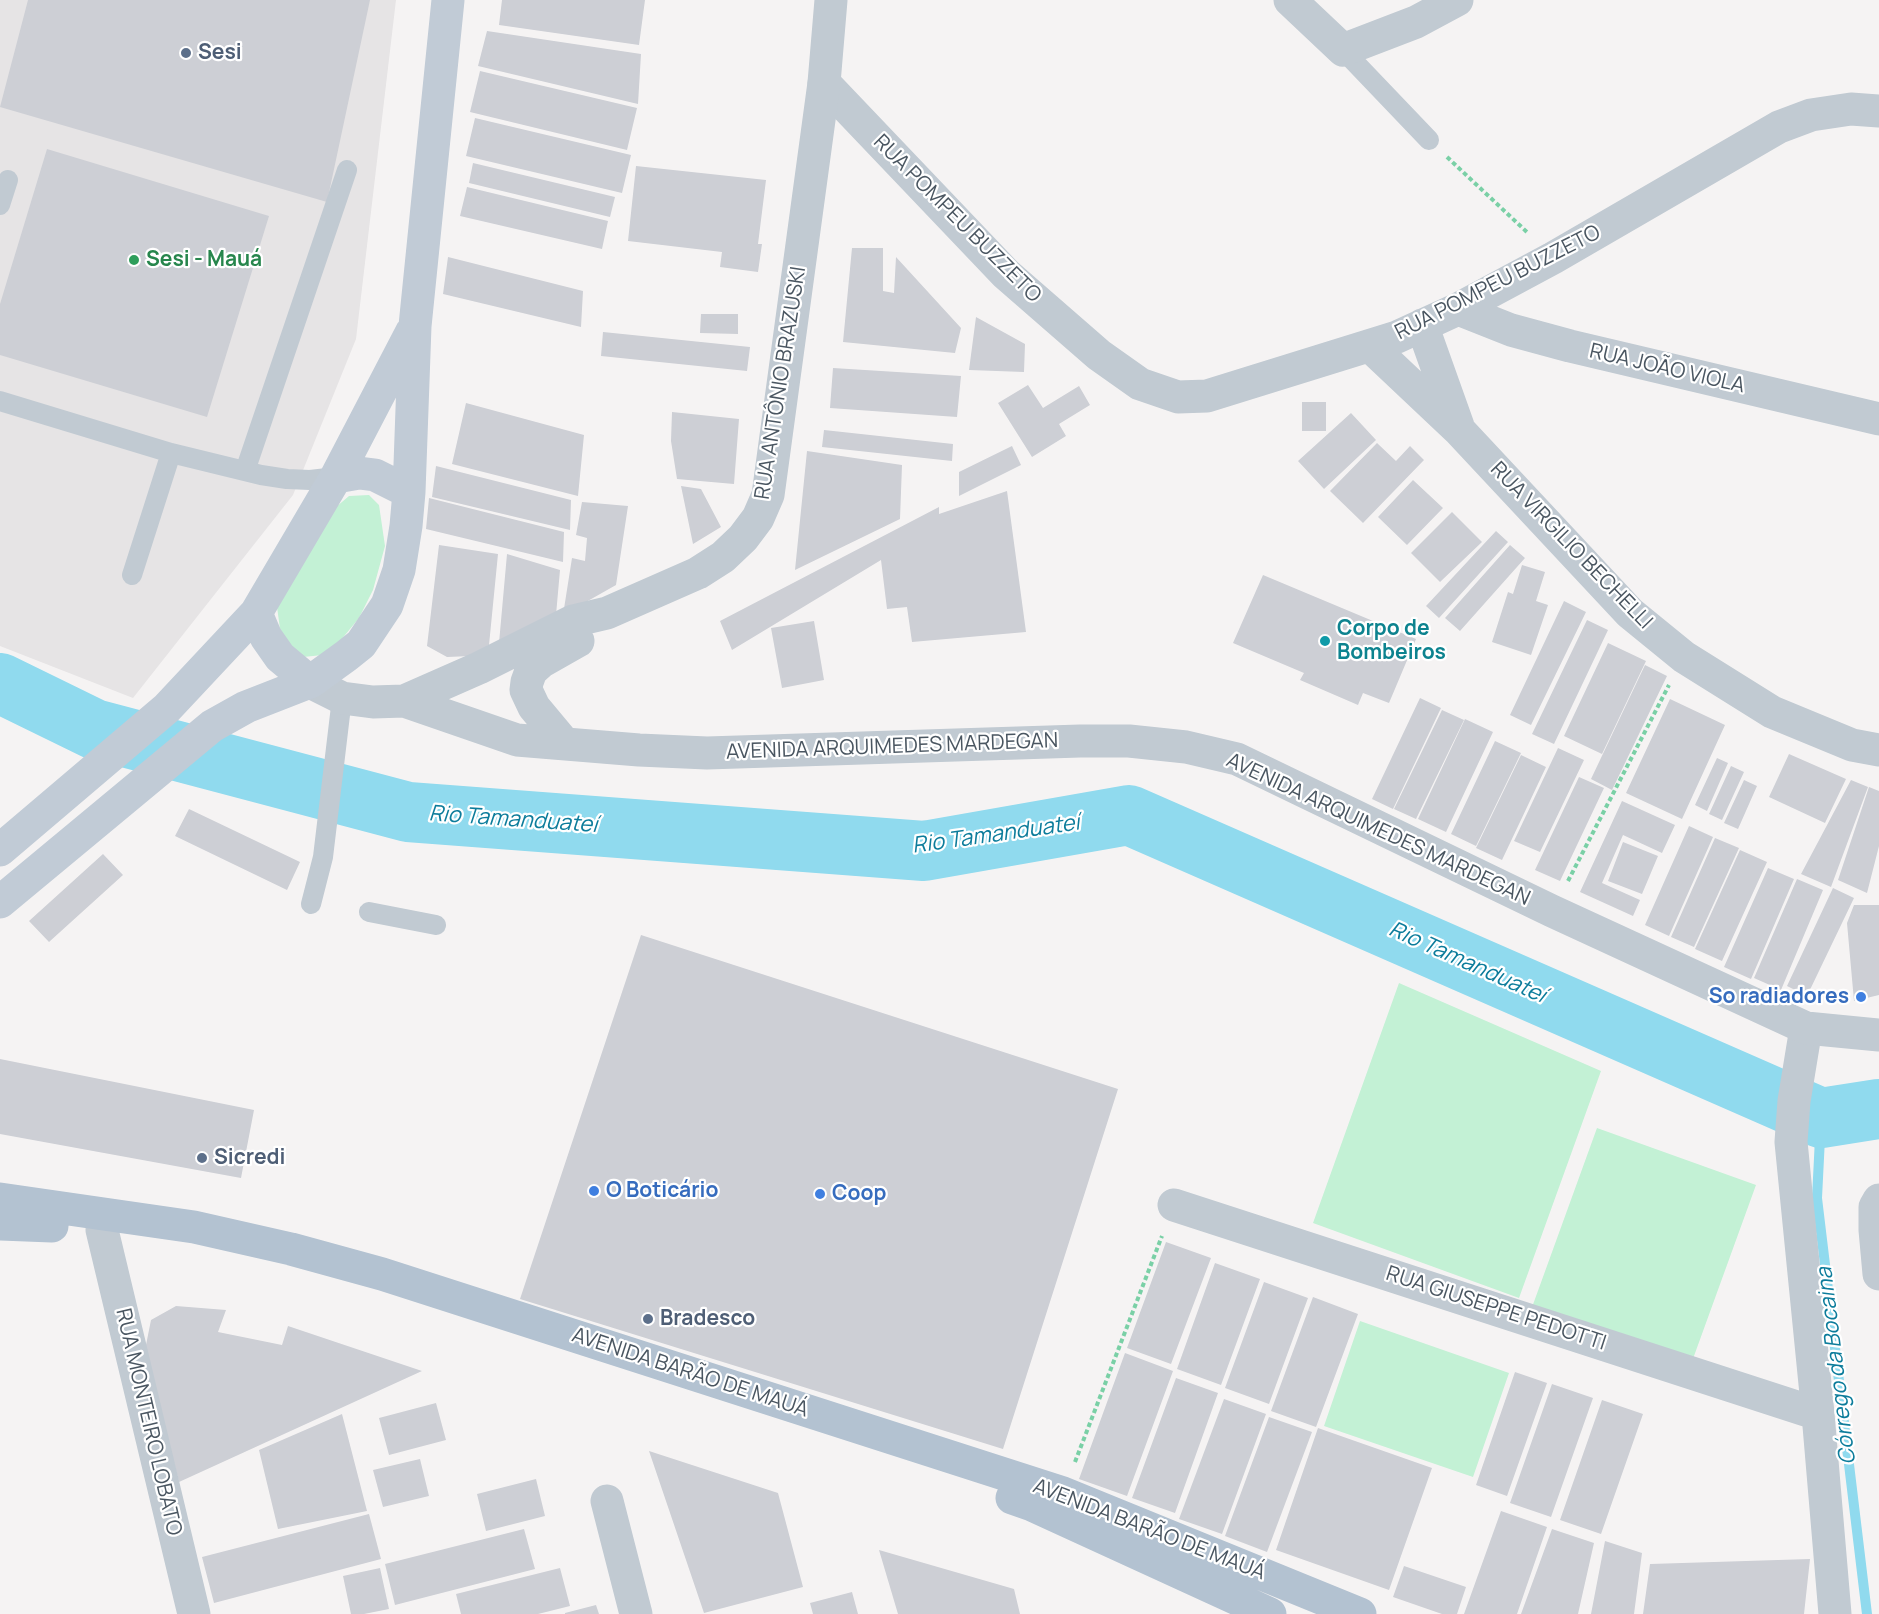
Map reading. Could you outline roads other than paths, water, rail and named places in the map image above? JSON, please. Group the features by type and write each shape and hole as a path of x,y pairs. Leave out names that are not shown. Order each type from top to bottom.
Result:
{"main road":[{"path":"0,902 212,726 246,707 310,681 361,644 387,605 399,570 409,492 415,326 448,0"},
{"path":"0,850 167,708 256,613 336,477 415,326"},
{"path":"336,477 359,473 375,476 409,492"},
{"path":"256,613 266,637 280,657 310,681"},
{"name":"AVENIDA BARÃO DE MAUÁ","path":"4,1222 102,1230 194,1246 275,1264 377,1292 1032,1504 1270,1614"},
{"name":"AVENIDA BARÃO DE MAUÁ","path":"4,1222 194,1227 291,1249 382,1274 1063,1493 1360,1614"}],"street":[{"name":"RUA ANTÔNIO BRAZUSKI","path":"310,681 342,698 373,702 404,701 479,668 573,621 607,613 698,573 723,557 758,518 768,495 824,83 831,0"},
{"path":"1290,0 1343,50 1416,22 1457,0"},
{"name":"RUA POMPEU BUZZETO","path":"824,83 1006,274 1099,355 1140,384 1178,397 1207,396 1370,346 1422,326 1553,258 1779,127 1811,115 1851,109 1879,111"},
{"name":"RUA JOÃO VIOLA","path":"1458,309 1511,330 1570,346 1879,419"},
{"name":"RUA VIRGILIO BECHELLI","path":"1422,326 1459,430"},
{"name":"RUA VIRGILIO BECHELLI","path":"1370,346 1459,430 1630,613 1684,657 1772,712 1852,745 1879,750"},
{"path":"564,742 534,707 526,690 527,682 531,671 541,662 591,632 607,613"},
{"name":"AVENIDA ARQUIMEDES MARDEGAN","path":"404,701 517,740 541,743 564,742 639,750 707,753 1080,741 1129,741 1186,747 1238,759 1552,911 1806,1028 1879,1035"},
{"path":"1806,1028 1799,1067 1791,1142 1835,1614"},
{"path":"1879,1200 1875,1207 1875,1230 1879,1274"},
{"name":"RUA GIUSEPPE PEDOTTI","path":"1174,1205 1818,1414"},
{"name":"RUA MONTEIRO LOBATO","path":"102,1230 194,1614"},
{"path":"607,1501 636,1614"}],"lane":[{"path":"1343,50 1429,140"},
{"path":"245,471 347,170"},
{"path":"0,205 8,180"},
{"path":"0,401 171,453 245,471 286,479 310,480 336,477"},
{"path":"132,575 171,453"},
{"path":"311,904 323,857 342,698"},
{"path":"369,912 436,925"}],"waterway":[{"name":"Rio Tamanduateí","path":"0,683 94,729 408,812 924,851 1129,815 1821,1118 1879,1109"},
{"name":"Córrego da Bocaina","path":"1821,1118 1817,1198 1867,1614"}],"place":[{"name":"Sesi","path":"186,53"},
{"name":"Sesi - Mauá","path":"134,260"},
{"name":"Corpo de Bombeiros","path":"1325,641"},
{"name":"So radiadores","path":"1861,997"},
{"name":"Sicredi","path":"202,1158"},
{"name":"O Boticário","path":"594,1191"},
{"name":"Coop","path":"820,1194"},
{"name":"Bradesco","path":"648,1319"}]}
